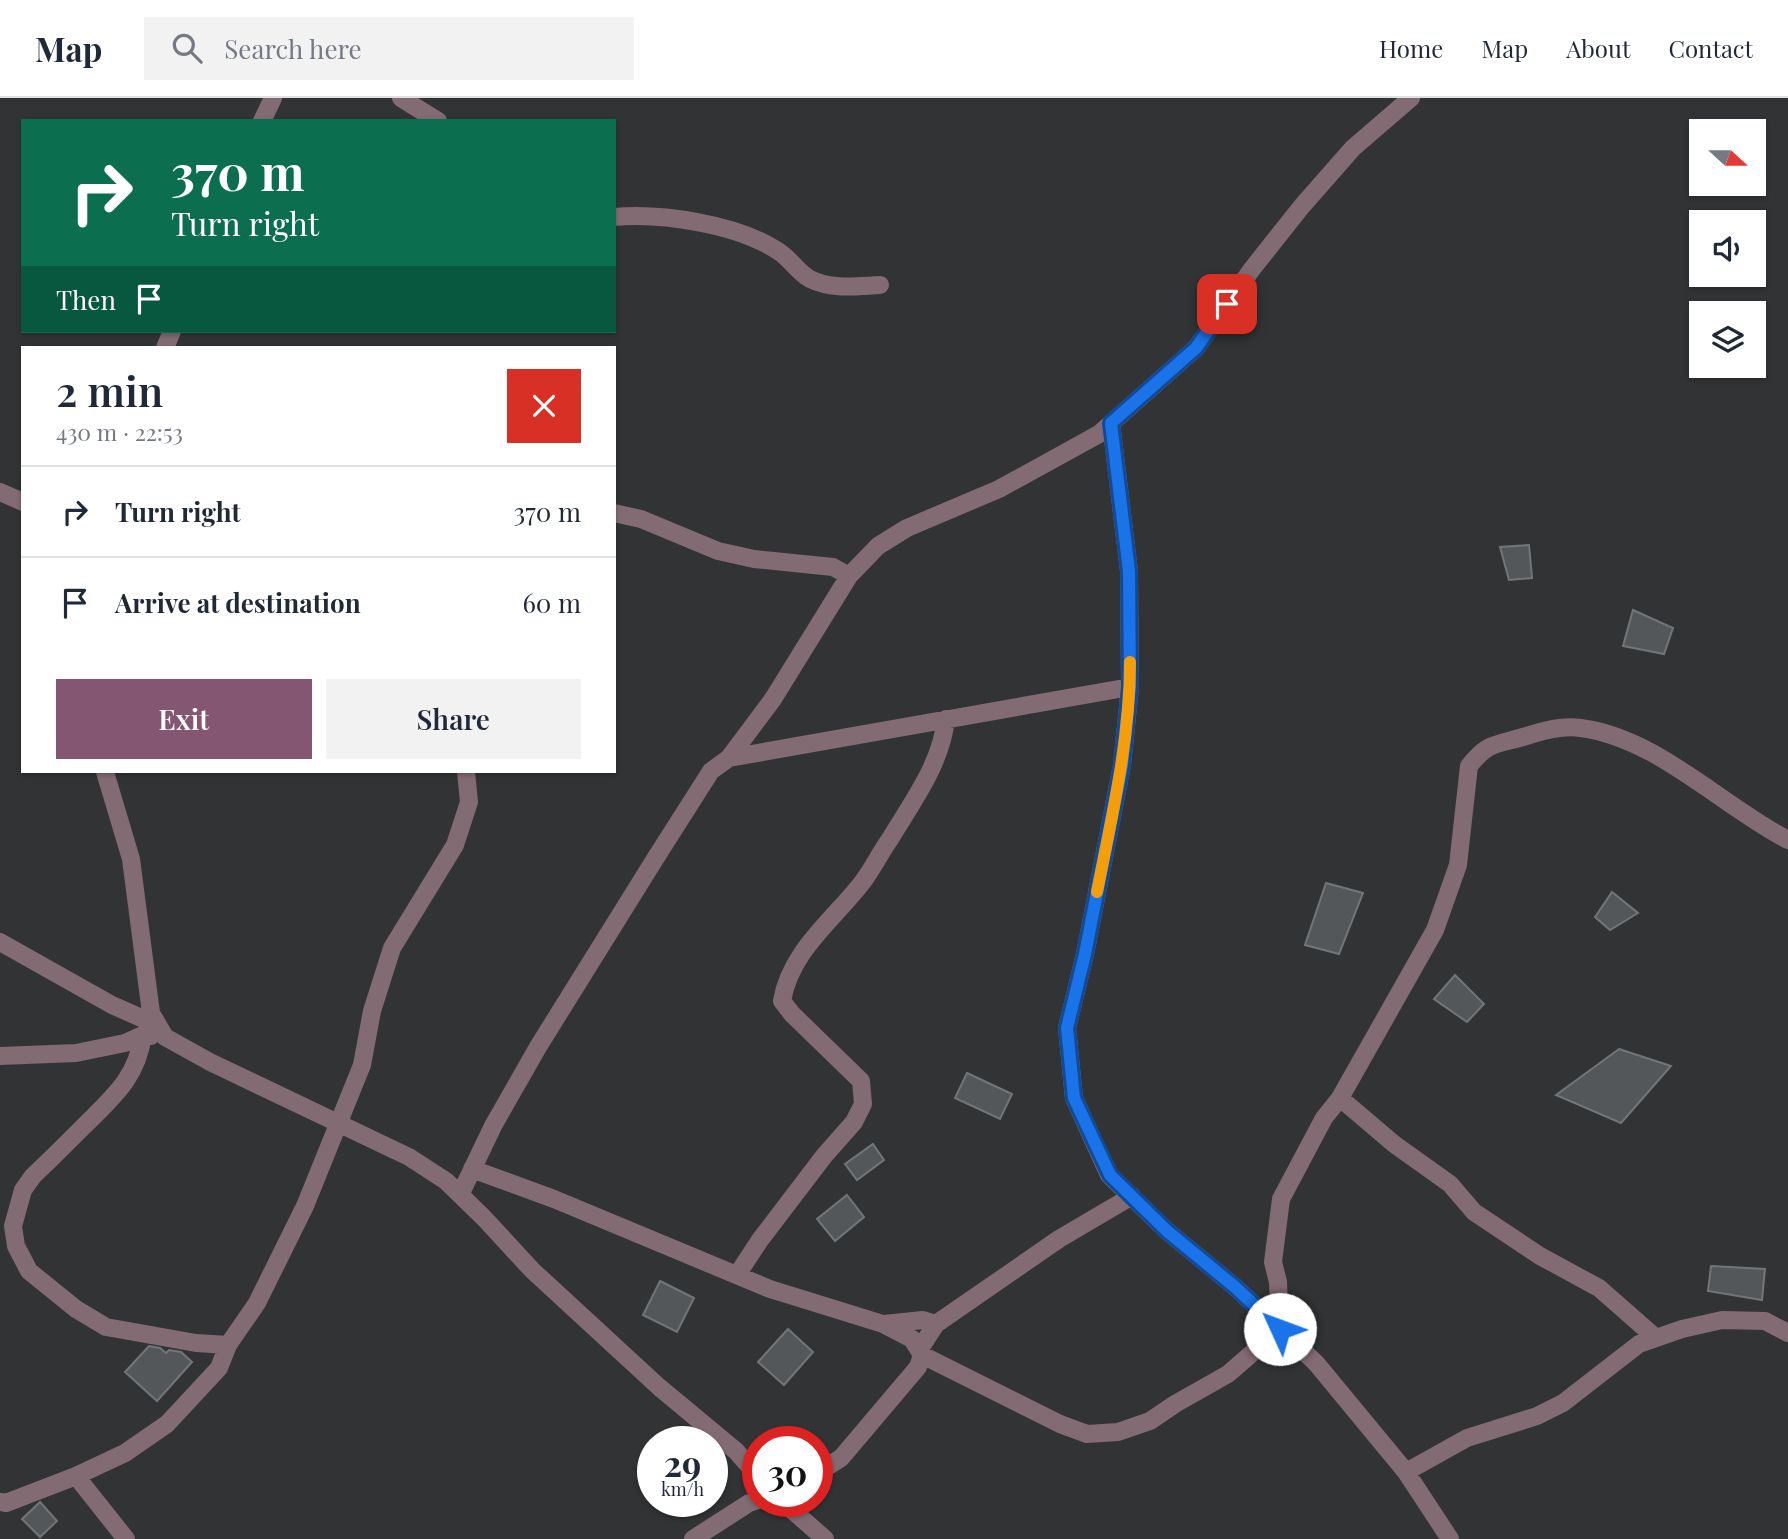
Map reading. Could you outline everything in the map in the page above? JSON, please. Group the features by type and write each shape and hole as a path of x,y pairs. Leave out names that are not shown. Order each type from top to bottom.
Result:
{"street":[{"path":"263,119 273,98"},
{"path":"401,98 435,119"},
{"path":"460,1195 493,1126 538,1047 655,859 711,771 729,758 773,699 849,576 878,546 907,528 999,489 1099,434 1196,348 1252,269 1303,206 1353,149 1411,98"},
{"path":"616,217 637,215 684,220 734,232 778,251 810,279 833,287 880,285"},
{"path":"1111,423 1129,571 1130,687 1122,765 1085,954 1067,1028 1074,1098 1110,1175 1167,1231 1235,1287 1316,1363 1406,1472 1450,1539"},
{"path":"0,492 21,501"},
{"path":"616,513 641,519 718,551 754,559 833,567 849,576"},
{"path":"729,758 1130,687"},
{"path":"737,1275 824,1156 854,1122 863,1104 860,1081 782,1002 784,986 798,957 862,883 922,787 943,742 946,719"},
{"path":"1280,1329 1278,1282 1273,1262 1281,1199 1324,1118 1340,1098 1435,930 1458,865 1469,766 1490,745 1551,729 1581,727 1620,738 1667,762 1788,840"},
{"path":"106,773 131,859 155,1032 141,1050 121,1090 33,1176 23,1190 13,1226 16,1246 29,1271 76,1309 106,1327 196,1343 228,1345"},
{"path":"0,1503 76,1476 125,1453 167,1424 219,1367 228,1345 257,1303 305,1206 362,1065 372,1011 392,948 455,845 469,802 466,773"},
{"path":"0,942 210,1062 339,1122 408,1157 446,1181 533,1271 659,1387 742,1458"},
{"path":"0,1056 76,1053 125,1043 155,1032"},
{"path":"1340,1098 1394,1144 1450,1184 1474,1212 1540,1256 1599,1289 1656,1338"},
{"path":"472,1169 554,1199 770,1289 883,1324 912,1339 920,1352 1060,1424 1087,1434 1118,1432 1150,1422 1175,1404 1228,1374 1280,1329"},
{"path":"833,1463 841,1458 918,1367 920,1352 936,1324 1059,1239 1132,1196"},
{"path":"1406,1472 1467,1438 1537,1416 1563,1403 1639,1344 1722,1320 1765,1321 1788,1333"},
{"path":"883,1324 923,1321 936,1324"},
{"path":"76,1476 126,1539"},
{"path":"693,1539 742,1508"},
{"path":"800,1517 825,1539"}],"building":[{"path":"1529,545 1532,578 1509,580 1500,547"},
{"path":"1633,610 1673,628 1664,654 1623,646"},
{"path":"1326,883 1363,893 1339,954 1305,945"},
{"path":"1612,892 1638,913 1610,930 1595,917"},
{"path":"1455,975 1484,1004 1467,1022 1434,999"},
{"path":"1619,1049 1671,1066 1621,1123 1556,1095"},
{"path":"967,1073 1012,1094 1000,1119 955,1098"},
{"path":"873,1144 884,1160 857,1180 845,1164"},
{"path":"847,1195 864,1217 835,1241 817,1219"},
{"path":"1711,1266 1765,1269 1762,1300 1708,1291"},
{"path":"660,1281 694,1298 677,1332 643,1315"},
{"path":"788,1329 813,1352 784,1385 758,1362"},
{"path":"149,1346 160,1348 166,1353 169,1350 181,1352 192,1362 157,1401 125,1372"},
{"path":"40,1502 57,1521 40,1537 22,1519"}],"slow traffic":[{"path":"1097,892 1122,765 1130,662"}],"route":[{"path":"1227,304 1196,348 1111,423 1129,571 1130,687 1122,765 1085,954 1067,1028 1074,1098 1110,1175 1167,1231 1235,1287 1280,1329"}]}
